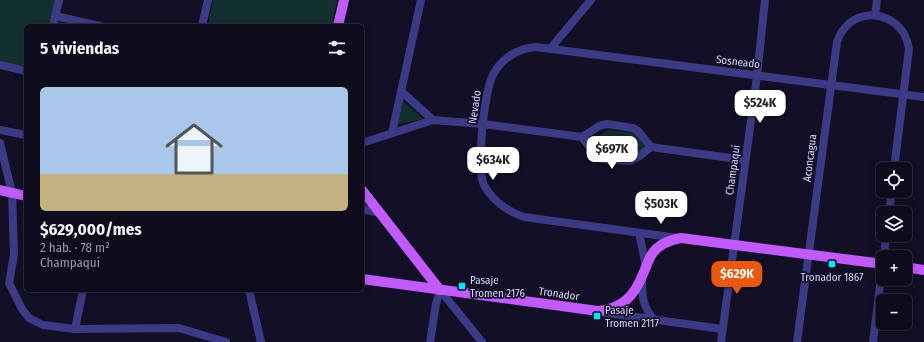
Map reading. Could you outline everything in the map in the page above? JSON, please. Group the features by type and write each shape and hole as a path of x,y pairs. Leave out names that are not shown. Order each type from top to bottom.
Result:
{"main road":[{"path":"338,24 344,0"},
{"path":"0,190 24,196"},
{"path":"364,193 440,290"},
{"name":"Tronador","path":"364,279 598,311 616,307 625,302 637,288 646,266 656,249 672,240 681,238 876,262"},
{"path":"912,268 924,270"}],"street":[{"path":"53,24 59,0"},
{"path":"202,24 208,0"},
{"path":"392,133 421,0"},
{"path":"550,49 591,0"},
{"name":"Champaquí","path":"721,342 757,76 765,0"},
{"path":"877,0 875,15 889,20 897,26 904,33 909,49 895,162"},
{"name":"Aconcagua","path":"797,342 830,85 837,42 848,23 855,19 875,15"},
{"path":"55,16 91,24"},
{"name":"Nevado","path":"550,49 536,47 523,48 501,64 494,73 489,84 483,124 481,176 484,185 502,207 524,217 639,233"},
{"name":"Sosneado","path":"550,49 924,97"},
{"path":"0,65 24,70"},
{"path":"401,91 433,120"},
{"path":"364,141 433,120 483,124 582,137 603,124 633,128 638,131 651,147 745,160"},
{"path":"0,130 24,135"},
{"path":"582,137 597,157 601,159 630,161 651,147"},
{"path":"0,144 12,193 14,255 9,283 22,309 30,318 43,325 75,329 179,328 226,342"},
{"path":"364,209 380,213"},
{"path":"639,233 646,266"},
{"name":"Tronador","path":"639,233 681,238"},
{"name":"Tronador","path":"642,276 642,296 647,311 654,320"},
{"path":"873,342 880,286"},
{"path":"430,342 436,304 440,290"},
{"path":"440,290 482,342"},
{"path":"75,329 83,292"},
{"path":"249,292 261,342"},
{"path":"598,311 722,329"}],"green space":[{"path":"0,0 59,0 53,24 24,24 24,71 0,65"},
{"path":"213,0 337,0 332,24 208,24"},
{"path":"403,101 423,119 398,124"},
{"path":"608,130 636,133 645,147 635,155 629,157 608,154 592,140"}],"place":[{"name":"Tronador 1867","path":"832,264"},
{"name":"Pasaje Tromen 2176","path":"462,286"},
{"name":"Pasaje Tromen 2117","path":"597,316"}]}
